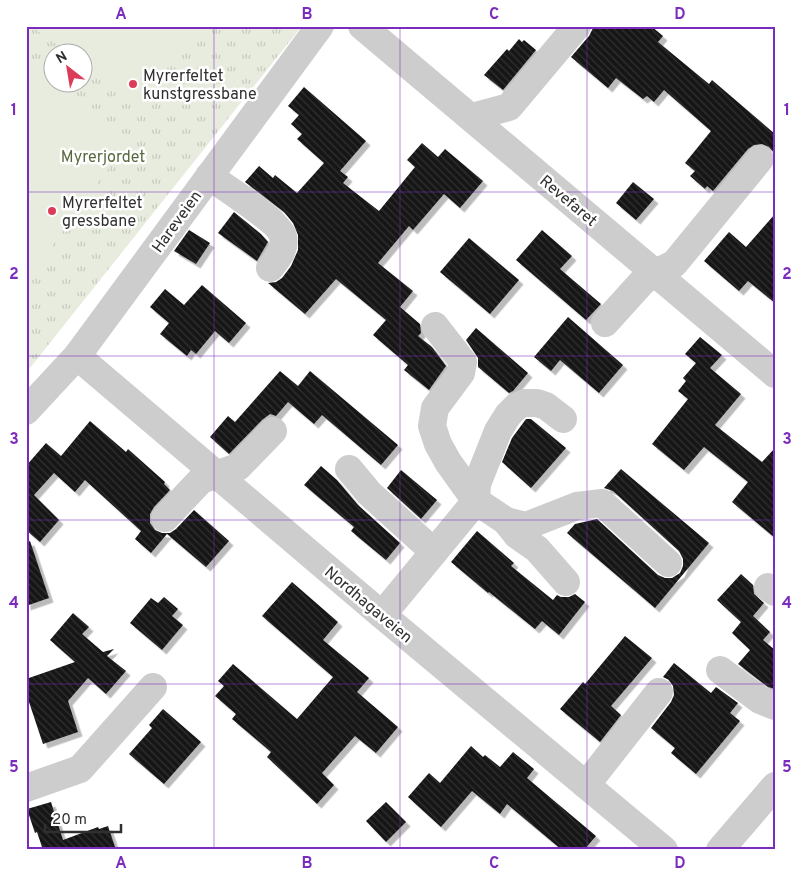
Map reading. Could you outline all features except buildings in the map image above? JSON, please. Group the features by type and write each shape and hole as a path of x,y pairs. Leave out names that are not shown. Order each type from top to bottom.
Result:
{"street":[{"name":"Hareveien","path":"26,411 77,356 320,26"},
{"name":"Revefaret","path":"362,26 655,273 771,363"},
{"path":"472,117 509,107 577,26"},
{"path":"605,323 643,281 674,264 760,159"},
{"path":"209,176 272,221 283,236 283,250 270,268"},
{"path":"435,326 463,362 461,373 435,408 432,426 438,444 448,462 476,501 506,520 526,526 577,506 602,503 668,563"},
{"name":"Nordhagaveien","path":"77,356 382,615 664,850"},
{"path":"382,615 476,501 477,484 498,431 508,415 517,406 525,403 537,403 546,406 563,419"},
{"path":"165,518 201,480 238,467 273,431"},
{"path":"349,469 369,493 434,552"},
{"path":"506,520 516,535 537,549 566,582"},
{"path":"720,670 760,700 775,706"},
{"path":"26,788 80,769 153,687"},
{"path":"586,785 659,692"},
{"path":"720,850 775,786"}],"green space":[{"name":"Myrerjordet","path":"26,26 302,26 26,373"},
{"name":"Myrerfeltet kunstgressbane","path":"31,26 198,26 140,105 92,70 92,42 53,42"},
{"name":"Myrerfeltet gressbane","path":"26,65 42,77 42,92 63,92 129,140 26,282"}],"place":[{"name":"Myrerfeltet kunstgressbane","path":"133,84"},
{"name":"Myrerfeltet gressbane","path":"52,211"}]}
